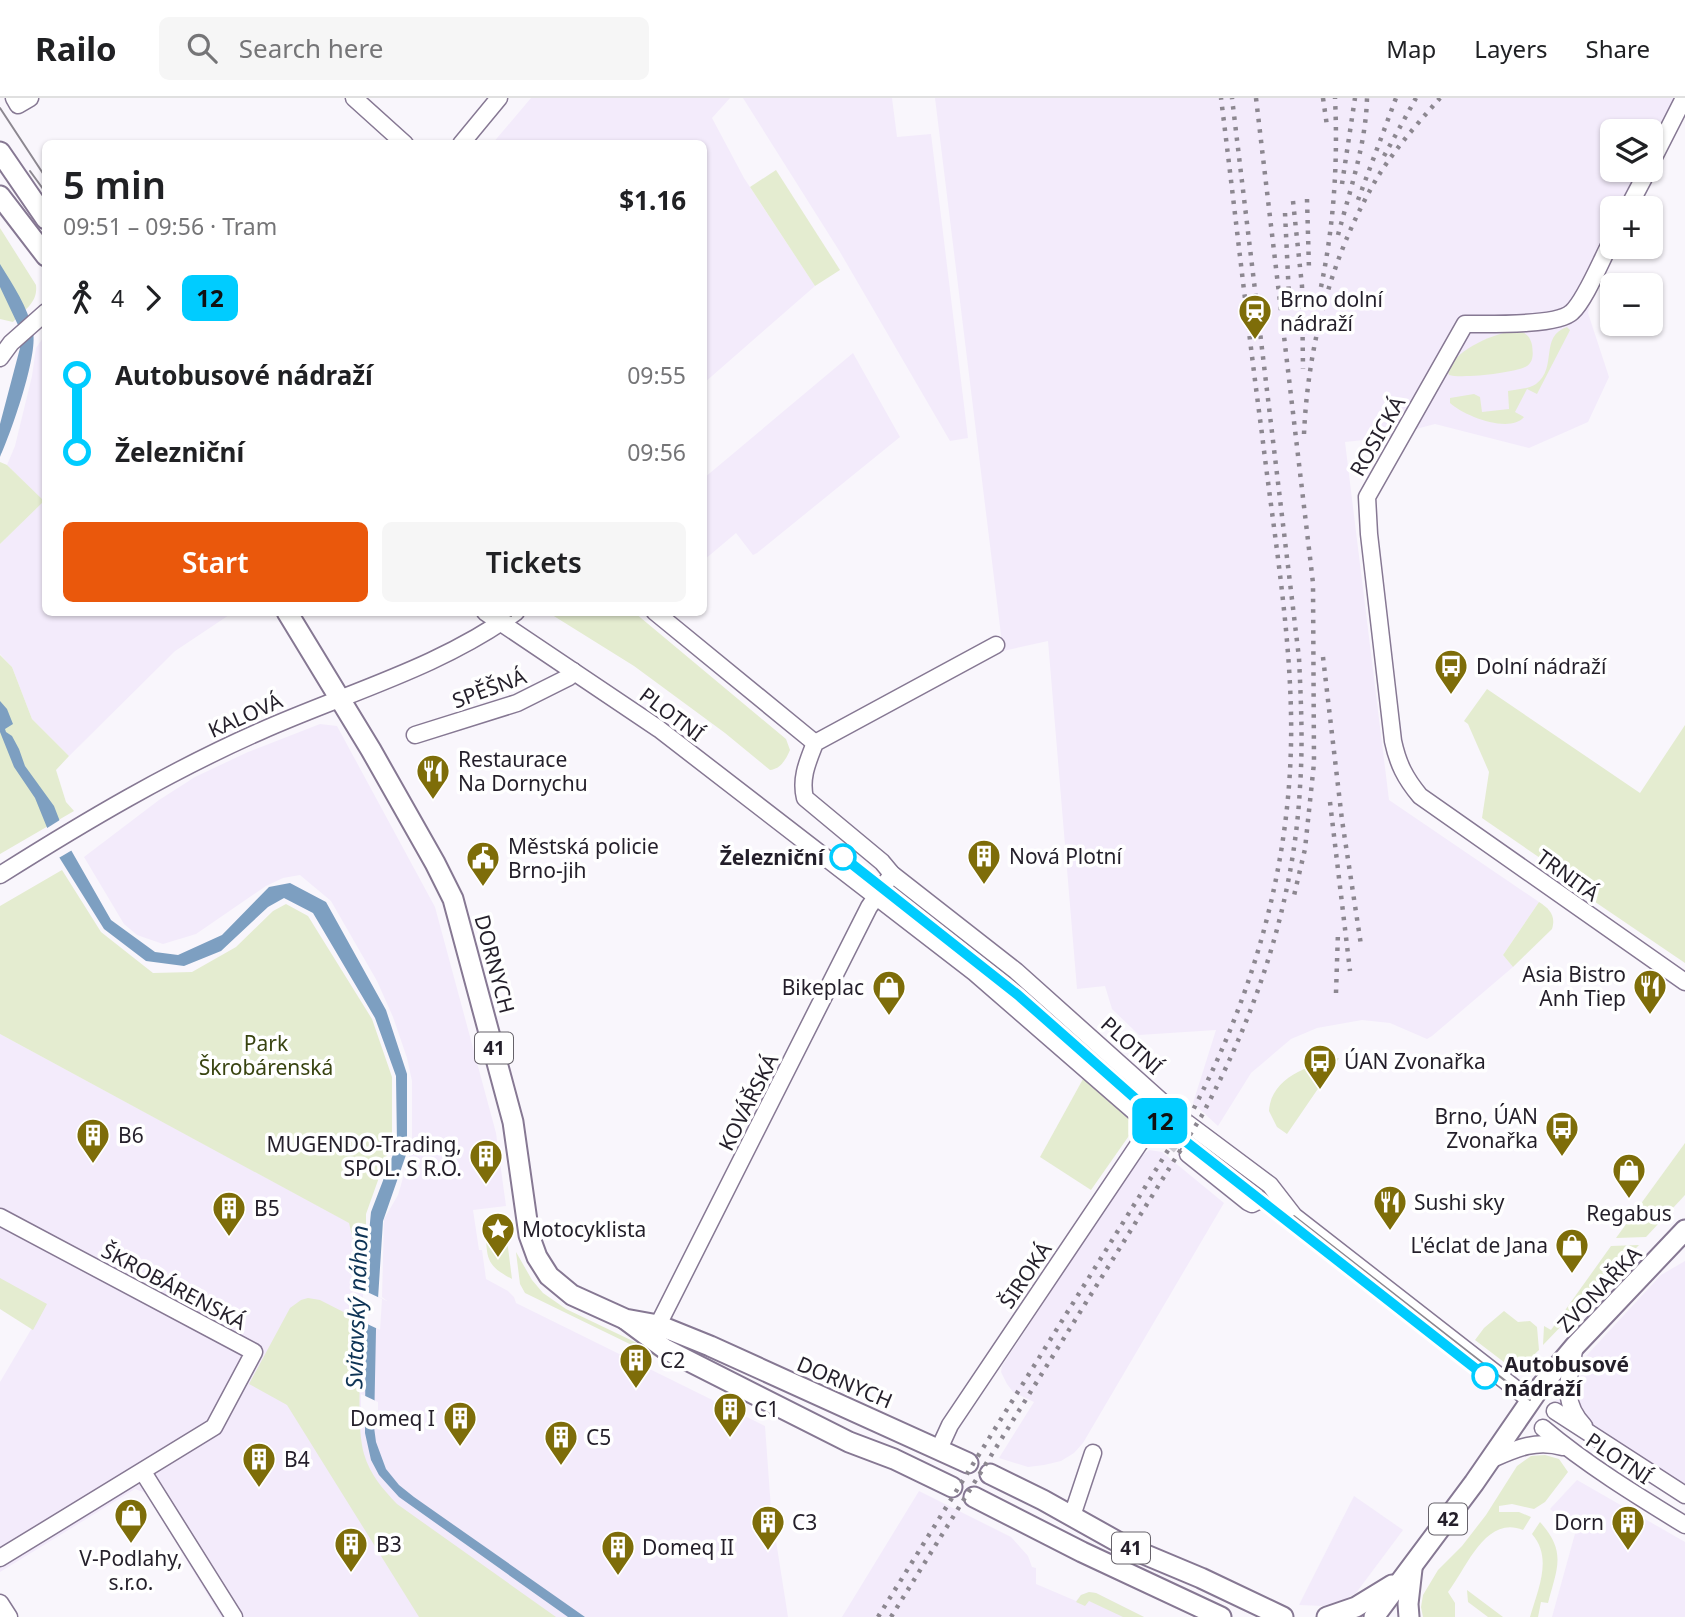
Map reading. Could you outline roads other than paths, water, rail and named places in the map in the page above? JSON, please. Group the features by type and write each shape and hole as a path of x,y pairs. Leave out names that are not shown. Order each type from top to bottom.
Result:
{"main road":[{"path":"0,152 42,213"},
{"path":"0,196 42,252"},
{"name":"DORNYCH","path":"289,616 371,750 453,899 507,1097 527,1229 537,1257 549,1276 564,1290 625,1320 665,1349 849,1442 894,1459 951,1487"},
{"name":"ZVONAŘKA","path":"1374,1617 1531,1400 1575,1346 1685,1230"},
{"name":"DORNYCH","path":"625,1320 658,1325 710,1346 968,1463"},
{"name":"41","path":"989,1474 1140,1553 1283,1617"},
{"name":"41","path":"974,1497 1082,1552 1221,1617"},
{"path":"1327,1617 1356,1607 1409,1572"},
{"path":"1409,1572 1409,1617"}],"street":[{"path":"354,98 401,140"},
{"path":"464,140 499,98"},
{"path":"1663,139 1684,98"},
{"name":"ROSICKÁ","path":"1427,800 1420,796 1404,776 1398,763 1369,534 1367,497 1465,324 1556,320 1572,313 1602,259"},
{"path":"4,347 41,316"},
{"name":"PLOTNÍ","path":"491,616 644,718 1025,1014 1151,1126 1167,1136"},
{"name":"KALOVÁ","path":"0,875 201,758 312,708 402,674 511,616"},
{"path":"660,616 815,743 996,645"},
{"name":"SPĚŠNÁ","path":"415,735 504,707 541,692 569,677 573,671"},
{"name":"PLOTNÍ","path":"815,743 805,769 802,788 805,797 882,862 892,874 1016,971 1179,1116 1270,1185 1294,1216 1531,1400"},
{"name":"TRNITÁ","path":"1427,800 1685,982"},
{"name":"KOVÁŘSKÁ","path":"658,1325 875,897 892,874"},
{"name":"ŠIROKÁ","path":"939,1449 958,1414 1151,1126"},
{"path":"1188,1154 1248,1202 1252,1204 1260,1200"},
{"name":"ŠKROBÁRENSKÁ","path":"0,1217 254,1352 214,1427 0,1558"},
{"name":"PLOTNÍ","path":"1575,1346 1569,1379 1569,1402 1576,1418 1588,1431"},
{"name":"PLOTNÍ","path":"1555,1412 1685,1495"},
{"name":"PLOTNÍ","path":"1543,1428 1566,1448 1685,1525"},
{"name":"PLOTNÍ","path":"1489,1460 1527,1445 1544,1443 1566,1448"},
{"path":"1072,1516 1094,1453"},
{"path":"143,1472 234,1617"},
{"path":"0,1603 9,1617"}],"water":[{"path":"0,264 28,314 33,343 32,358 22,394 0,457 0,424 20,348 18,325 0,287"},
{"path":"0,701 7,709 13,724 5,729 6,732 12,736 25,766 54,806 71,850 111,920 155,952 178,955 222,935 269,887 290,883 326,902 386,1010 407,1074 407,1152 383,1221 376,1330 376,1442 386,1469 399,1485 585,1617 568,1617 399,1497 379,1475 371,1460 365,1433 366,1264 371,1212 397,1144 396,1076 375,1018 313,913 284,898 268,907 221,951 184,966 146,961 104,929 59,857 35,798 14,767 0,732"}],"tunnel":[{"path":"1167,1136 1188,1154"}],"tram line":[{"path":"0,108 42,172"},
{"path":"30,171 42,188"},
{"name":"12","path":"843,857 1018,995 1171,1130 1485,1376"},
{"path":"1294,1216 1530,1400"}],"railway":[{"path":"878,1617 1193,1110 1236,1016 1267,918 1286,817 1290,765 1290,678 1280,574 1221,98"},
{"path":"891,1617 1201,1117 1239,1039 1269,957 1281,915 1290,873 1300,787 1302,739 1299,658 1232,98"},
{"path":"1256,98 1313,583 1314,763 1305,849 1293,900"},
{"path":"1323,98 1327,126"},
{"path":"1321,287 1334,193 1335,98"},
{"path":"1342,184 1355,98"},
{"path":"1338,235 1361,150 1367,98"},
{"path":"1358,200 1396,98"},
{"path":"1384,156 1416,98"},
{"path":"1304,434 1306,401 1317,334 1347,238 1377,178 1440,98"},
{"path":"1307,199 1309,269"},
{"path":"1293,201 1302,286 1303,369"},
{"path":"1285,213 1289,297"},
{"path":"1323,657 1342,820 1361,945"},
{"path":"1330,802 1350,971"},
{"path":"1336,993 1338,932"}],"place":[{"name":"Brno dolní nádraží","path":"1255,341"},
{"name":"Dolní nádraží","path":"1451,696"},
{"name":"Restaurace Na Dornychu","path":"433,801"},
{"name":"Železniční","path":"843,857"},
{"name":"Nová Plotní","path":"984,886"},
{"name":"Městská policie Brno-jih","path":"483,888"},
{"name":"Asia Bistro Anh Tiep","path":"1650,1016"},
{"name":"Bikeplac","path":"889,1017"},
{"name":"ÚAN Zvonařka","path":"1320,1091"},
{"name":"Brno, ÚAN Zvonařka","path":"1562,1158"},
{"name":"B6","path":"93,1165"},
{"name":"MUGENDO-Trading, SPOL. S R.O.","path":"486,1186"},
{"name":"Regabus","path":"1629,1200"},
{"name":"Sushi sky","path":"1390,1232"},
{"name":"B5","path":"229,1238"},
{"name":"Motocyklista","path":"498,1259"},
{"name":"L'éclat de Jana","path":"1572,1275"},
{"name":"Autobusové nádraží","path":"1485,1376"},
{"name":"C2","path":"636,1390"},
{"name":"C1","path":"730,1439"},
{"name":"Domeq I","path":"460,1448"},
{"name":"C5","path":"561,1467"},
{"name":"B4","path":"259,1489"},
{"name":"V-Podlahy, s.r.o.","path":"131,1545"},
{"name":"C3","path":"768,1552"},
{"name":"Dorn","path":"1628,1552"},
{"name":"B3","path":"351,1574"},
{"name":"Domeq II","path":"618,1577"}],"park label":[{"name":"Park Škrobárenská","path":"266,1055"}],"water label":[{"name":"Svitavský náhon","path":"356,1307"}]}
